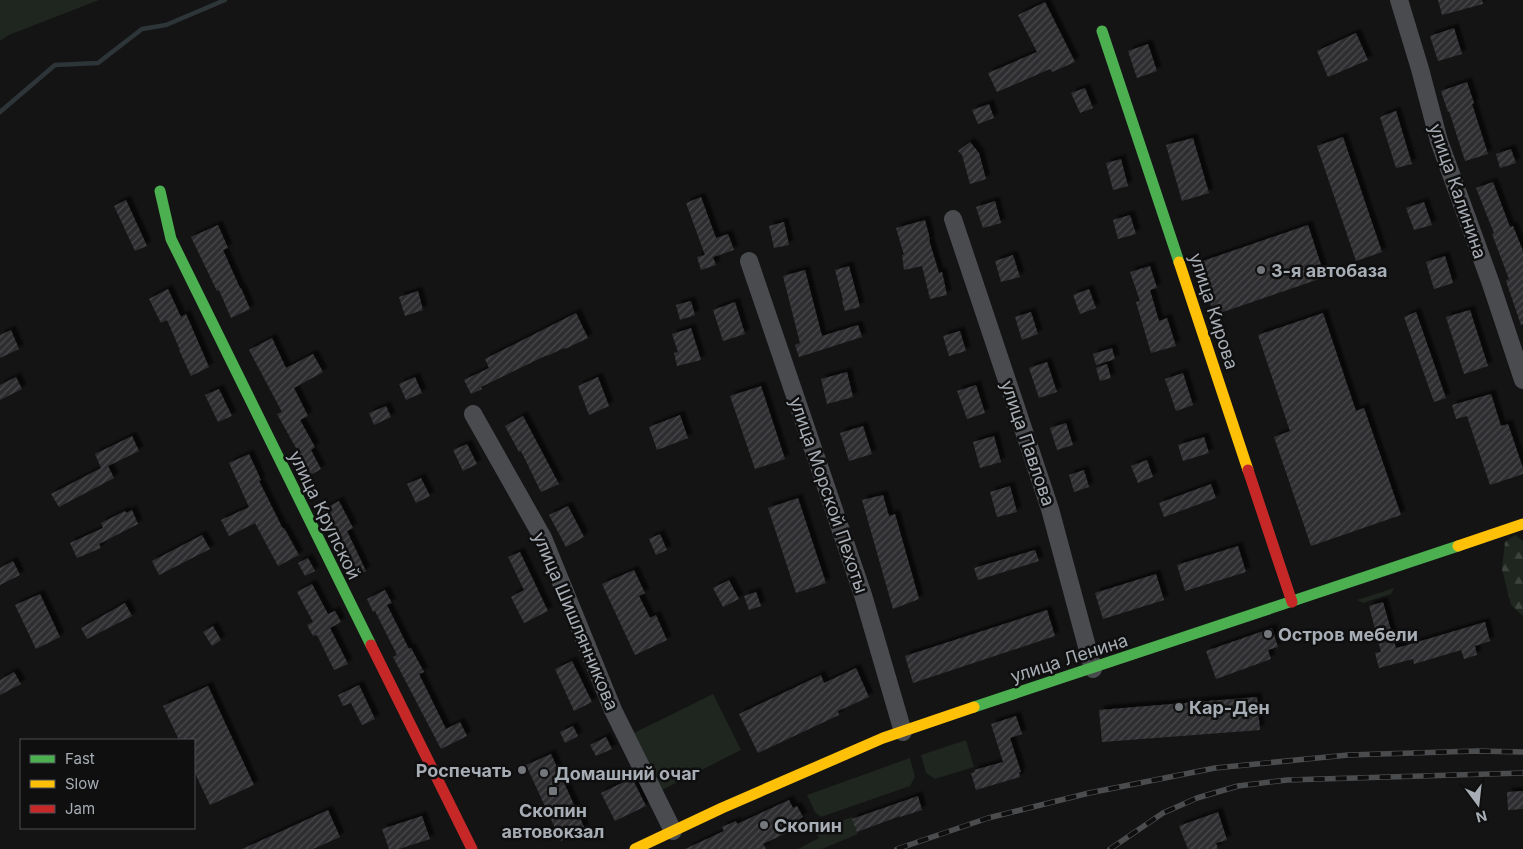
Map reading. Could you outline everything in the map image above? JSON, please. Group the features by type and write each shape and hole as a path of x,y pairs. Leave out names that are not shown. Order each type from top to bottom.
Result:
{"street":[{"name":"улица Калинина","path":"1399,0 1439,141 1490,281 1523,380"},
{"name":"улица Кирова","path":"1102,31 1292,602"},
{"name":"улица Крупской","path":"160,191 171,239 472,849"},
{"name":"улица Павлова","path":"953,219 1050,509 1092,669"},
{"name":"улица Морской Пехоты","path":"749,261 863,595 903,732"},
{"name":"улица Шишлянникова","path":"473,414 543,538 613,710 673,831"},
{"name":"улица Ленина","path":"635,849 722,808 883,738 1523,524"}],"green space":[{"path":"0,0 99,0 9,35 0,41"},
{"path":"1515,535 1523,541 1523,616 1511,605 1502,569 1505,542"},
{"path":"1394,588 1391,594 1363,603 1357,600"},
{"path":"713,694 741,750 662,790 634,733"},
{"path":"966,740 974,767 935,779 926,773 921,755"},
{"path":"910,758 915,777 910,786 821,817 815,812 807,795"},
{"path":"852,817 858,834 822,849 798,849 819,838 815,831"}],"building":[{"path":"1438,0 1482,0 1483,4 1442,15"},
{"path":"1045,2 1075,62 1052,72 1050,69 997,92 988,73 1037,52 1018,15"},
{"path":"1454,28 1462,54 1438,61 1430,36"},
{"path":"1356,33 1368,60 1328,77 1317,51"},
{"path":"1148,44 1157,71 1137,78 1128,51"},
{"path":"1467,82 1488,154 1465,161 1441,91"},
{"path":"1085,88 1093,108 1080,113 1071,93"},
{"path":"989,104 994,118 978,124 972,110"},
{"path":"1396,111 1412,164 1396,168 1380,117"},
{"path":"1343,137 1382,252 1356,261 1317,146"},
{"path":"1193,138 1209,193 1182,201 1166,145"},
{"path":"970,142 979,153 986,179 970,184 962,155 958,151"},
{"path":"1511,149 1516,163 1500,168 1496,154"},
{"path":"1121,159 1128,186 1113,190 1106,163"},
{"path":"1493,182 1510,227 1513,226 1523,251 1523,324 1521,325 1506,281 1509,279 1492,234 1494,233 1476,188"},
{"path":"701,197 716,238 728,234 734,250 713,257 716,265 701,270 697,257 705,255 686,203"},
{"path":"126,200 147,246 135,251 114,206"},
{"path":"995,201 1001,223 983,228 976,207"},
{"path":"1424,202 1432,225 1414,230 1406,208"},
{"path":"1130,215 1136,234 1118,239 1113,220"},
{"path":"925,220 929,240 939,273 942,272 947,295 930,299 922,266 904,270 902,255 904,255 896,228"},
{"path":"784,222 789,245 774,248 769,226"},
{"path":"218,225 228,248 223,250 250,309 231,318 219,290 217,291 191,237"},
{"name":"3-я автобаза","path":"1308,225 1325,277 1214,315 1197,263"},
{"path":"1013,255 1020,277 1001,282 995,261"},
{"path":"1445,256 1453,283 1434,289 1426,262"},
{"path":"849,266 860,307 845,311 835,270"},
{"path":"1150,266 1157,288 1150,290 1159,321 1167,318 1176,346 1151,353 1136,302 1140,301 1130,272"},
{"path":"805,270 822,336 858,325 862,337 799,357 795,345 800,343 783,276"},
{"path":"168,289 181,317 186,314 209,367 191,376 167,320 161,323 149,299"},
{"path":"1089,289 1096,308 1080,314 1073,295"},
{"path":"418,291 423,310 405,316 399,297"},
{"path":"691,301 695,315 680,320 676,305"},
{"path":"735,302 745,334 723,341 713,310"},
{"path":"1470,310 1488,366 1464,374 1446,317"},
{"path":"1031,312 1038,334 1022,340 1015,317"},
{"path":"1416,312 1446,398 1434,402 1404,317"},
{"path":"576,313 588,338 547,355 481,387 482,389 471,394 464,380 489,368 485,359"},
{"path":"1323,313 1356,411 1364,408 1401,515 1311,546 1274,437 1290,431 1258,335"},
{"path":"691,328 701,360 677,366 674,353 678,352 672,334"},
{"path":"11,330 19,349 0,358 0,335"},
{"path":"960,331 966,351 949,356 943,336"},
{"path":"272,338 286,368 313,354 323,372 294,388 308,416 300,420 315,447 311,450 321,469 307,477 301,466 305,464 277,414 282,412 249,350"},
{"path":"1112,348 1115,359 1096,365 1093,354"},
{"path":"1047,362 1057,392 1039,398 1029,368"},
{"path":"1107,364 1111,378 1100,381 1096,368"},
{"path":"847,372 853,397 827,404 821,379"},
{"path":"1183,373 1193,405 1176,411 1165,379"},
{"path":"16,377 22,389 0,400 0,385"},
{"path":"415,377 422,393 406,400 399,384"},
{"path":"598,377 609,406 589,415 578,386"},
{"path":"976,385 985,413 967,419 957,391"},
{"path":"761,386 785,459 755,469 730,396"},
{"path":"219,389 232,416 218,422 205,395"},
{"path":"1491,394 1501,426 1508,424 1523,468 1523,474 1490,485 1467,416 1456,419 1452,405"},
{"path":"386,406 391,417 374,425 369,413"},
{"path":"680,415 688,438 657,450 649,427"},
{"path":"523,416 559,484 541,492 521,451 519,452 505,426"},
{"path":"1066,423 1073,445 1057,450 1050,428"},
{"path":"863,426 872,454 849,461 840,433"},
{"path":"132,436 139,451 108,466 114,478 59,507 51,494 101,468 95,454"},
{"path":"994,436 1001,462 980,468 973,442"},
{"path":"1204,437 1209,453 1183,461 1178,445"},
{"path":"467,444 477,464 463,471 453,450"},
{"path":"249,454 261,480 259,481 283,529 299,555 278,566 255,523 229,536 221,520 249,507 229,463"},
{"path":"1147,460 1153,477 1138,483 1131,466"},
{"path":"1084,470 1089,487 1074,492 1069,475"},
{"path":"421,478 430,496 416,503 407,484"},
{"path":"1211,484 1216,498 1164,517 1159,503"},
{"path":"1010,486 1017,512 997,517 990,492"},
{"path":"883,495 889,516 895,514 919,599 893,609 862,500"},
{"path":"798,498 826,583 796,593 768,508"},
{"path":"339,501 353,528 347,531 366,571 355,577 322,510"},
{"path":"568,506 584,537 566,547 549,515"},
{"path":"132,510 138,524 99,544 101,548 77,558 70,543 103,528 101,523 125,511 126,513"},
{"path":"660,534 667,550 656,555 649,539"},
{"path":"202,535 210,549 159,575 152,561"},
{"path":"1238,546 1246,572 1185,591 1177,565"},
{"path":"1035,550 1039,561 978,580 974,568"},
{"path":"520,552 548,611 524,623 511,597 524,590 508,557"},
{"path":"308,558 315,571 305,576 298,563"},
{"path":"13,561 20,575 0,585 0,568"},
{"path":"634,570 645,593 639,596 650,618 656,615 667,640 635,655 602,584"},
{"path":"1156,574 1164,600 1103,619 1095,593"},
{"path":"729,580 739,599 723,607 713,588"},
{"path":"312,584 328,614 335,611 341,622 330,628 348,664 334,670 317,635 313,636 307,625 313,622 297,592"},
{"path":"385,590 392,603 387,605 409,649 411,648 424,672 419,674 446,729 460,722 467,736 441,749 393,657 397,655 367,599"},
{"path":"756,592 761,606 749,610 744,596"},
{"path":"40,594 60,637 36,649 15,605"},
{"path":"1383,602 1396,648 1485,622 1490,641 1475,646 1477,655 1464,659 1461,650 1414,664 1413,659 1379,668 1375,653 1381,652 1369,606"},
{"path":"125,603 132,616 87,639 81,628"},
{"path":"1047,610 1055,636 913,683 905,656"},
{"path":"213,626 221,640 212,646 203,632"},
{"path":"1272,628 1278,647 1268,650 1271,659 1216,679 1206,651"},
{"path":"572,661 592,702 574,711 555,669"},
{"path":"856,668 869,697 838,711 839,715 758,753 739,714 821,675 824,683"},
{"path":"14,672 21,684 0,695 0,680"},
{"path":"359,685 375,719 362,725 351,703 343,706 338,695"},
{"path":"208,686 254,785 210,805 195,773 195,739 179,739 163,706"},
{"path":"1257,697 1260,730 1102,742 1099,710"},
{"path":"1016,716 1022,734 1010,738 1021,772 1019,772 1020,777 976,790 971,773 975,772 974,770 1003,762 991,724"},
{"path":"573,726 578,736 565,743 560,732"},
{"path":"606,737 612,749 596,756 590,745"},
{"name":"Скопин автовокзал","path":"551,754 585,829 561,841 526,765"},
{"path":"632,778 646,806 615,821 601,793"},
{"path":"1523,791 1523,809 1508,810 1507,792"},
{"path":"918,796 922,810 857,832 852,819"},
{"name":"Скопин","path":"789,800 793,808 797,806 803,817 798,820 801,826 763,844 766,849 685,849 724,831 722,827 736,821 737,824"},
{"path":"328,810 340,837 313,849 242,849"},
{"path":"1218,812 1227,840 1216,843 1218,849 1188,849 1179,826"},
{"path":"422,816 430,839 399,849 389,849 382,829"}],"waterway":[{"path":"0,112 55,65 98,63 142,29 166,25 225,0"}],"railway":[{"path":"897,849 988,818 1089,793 1215,768 1348,755 1477,751 1523,752"},
{"path":"1110,849 1163,813 1197,798 1238,786 1287,780 1523,773"}],"traffic: fast":[{"path":"1102,31 1179,262"},
{"path":"160,191 171,239 371,645"},
{"path":"974,707 1458,546"}],"traffic: slow":[{"path":"1179,262 1248,470"},
{"path":"1458,546 1523,524"},
{"path":"635,849 722,808 883,738 974,707"}],"traffic: jam":[{"path":"1248,470 1292,602"},
{"path":"371,645 472,849"}],"place":[{"name":"3-я автобаза","path":"1261,270"},
{"name":"Остров мебели","path":"1268,634"},
{"name":"Кар-Ден","path":"1179,707"},
{"name":"Роспечать","path":"522,770"},
{"name":"Домашний очаг","path":"544,773"},
{"name":"Скопин автовокзал","path":"553,791"},
{"name":"Скопин","path":"764,825"}]}
